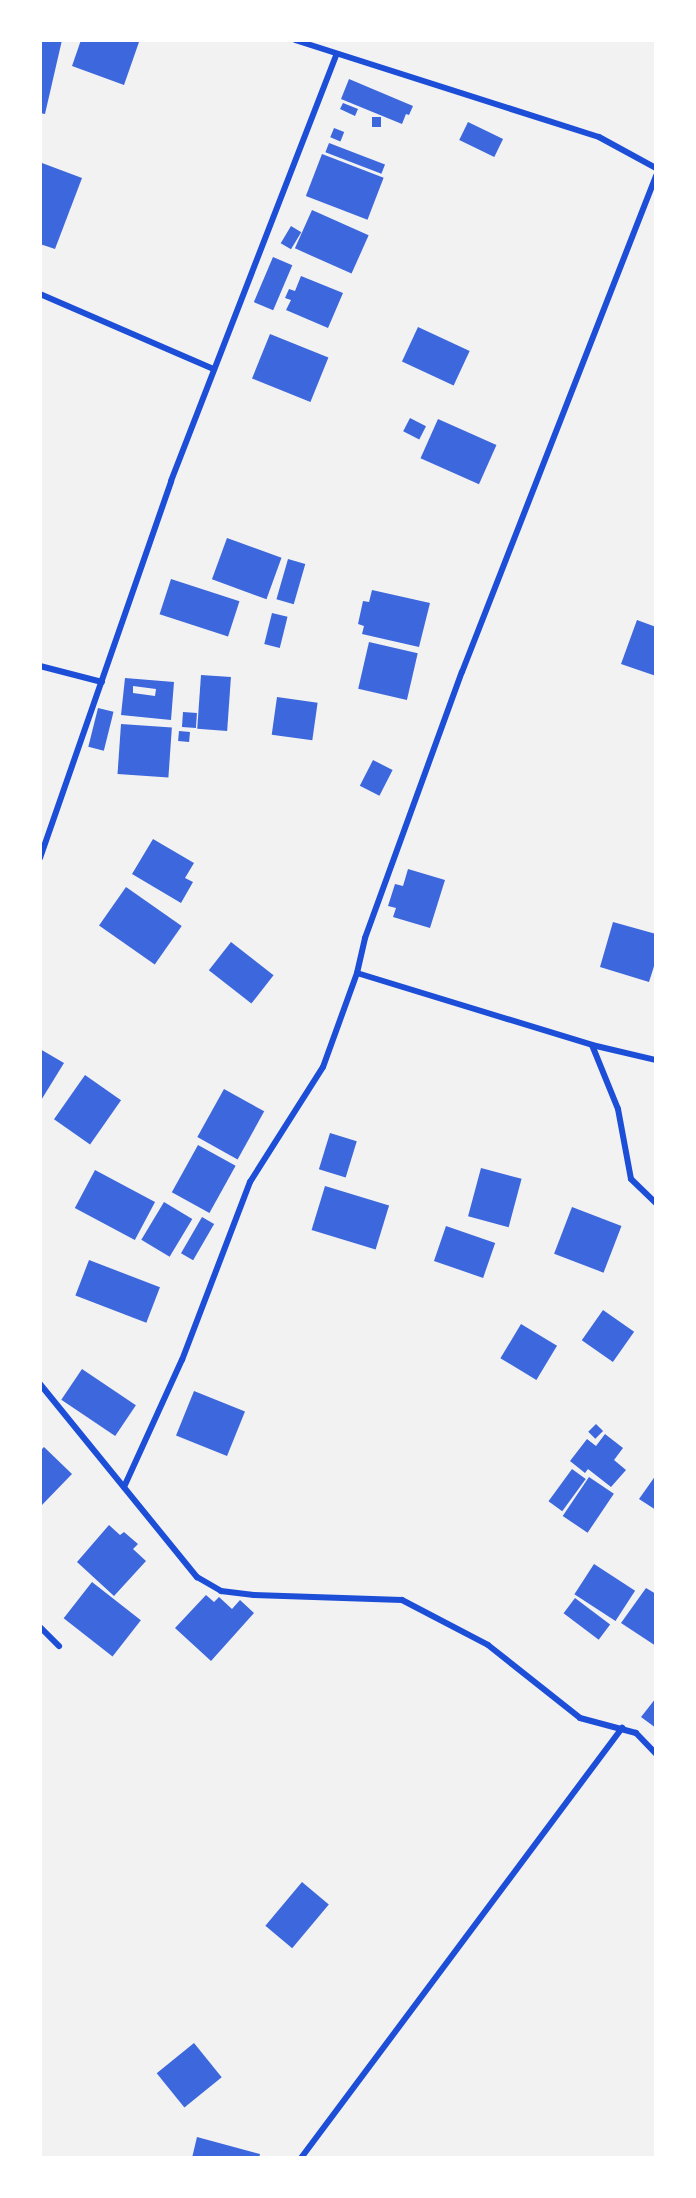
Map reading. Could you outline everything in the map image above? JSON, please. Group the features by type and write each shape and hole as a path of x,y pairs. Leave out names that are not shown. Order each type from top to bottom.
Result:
{"street":[{"path":"295,40 599,137 656,168"},
{"path":"40,858 171,481 337,54"},
{"path":"124,1487 182,1360 250,1182 323,1068 357,973 365,938 462,672 656,176"},
{"path":"40,294 213,369"},
{"path":"40,666 102,682"},
{"path":"357,973 592,1044 656,1060"},
{"path":"592,1044 618,1109 631,1179 656,1203"},
{"path":"40,1384 197,1577 221,1591 254,1595 402,1600 488,1645 565,1709 580,1718 636,1733 656,1754"},
{"path":"40,1627 59,1646"},
{"path":"301,2157 622,1728"}],"building":[{"path":"40,40 62,40 45,114 40,113"},
{"path":"81,40 139,42 124,85 72,66"},
{"path":"349,79 413,106 409,115 406,114 402,124 341,99"},
{"path":"343,103 358,109 355,116 340,109"},
{"path":"372,117 381,117 381,127 372,127"},
{"path":"468,122 503,139 494,157 459,140"},
{"path":"334,128 344,132 340,141 330,137"},
{"path":"329,143 385,165 381,174 325,152"},
{"path":"322,154 384,178 367,220 306,196"},
{"path":"42,163 82,178 55,249 40,244"},
{"path":"312,210 369,235 352,274 295,248"},
{"path":"291,226 301,232 291,249 281,243"},
{"path":"273,257 292,265 273,310 254,302"},
{"path":"301,276 343,293 328,328 286,310 291,300 285,298 289,289 295,291"},
{"path":"418,327 470,351 454,386 402,361"},
{"path":"270,334 328,358 310,402 252,379"},
{"path":"410,418 426,426 419,440 403,431"},
{"path":"438,419 496,445 479,484 421,458"},
{"path":"227,538 282,558 266,599 212,579"},
{"path":"288,559 305,564 294,604 276,599"},
{"path":"171,579 239,601 228,636 160,614"},
{"path":"372,590 430,603 419,647 362,634 364,626 358,624 363,601 369,602"},
{"path":"272,613 288,617 280,648 264,644"},
{"path":"637,620 656,627 656,676 621,664"},
{"path":"369,642 418,653 407,700 358,689"},
{"path":"201,675 231,677 227,731 197,729"},
{"path":"125,678 174,682 171,720 121,715","holes":["133,686 156,689 155,696 133,693"]},
{"path":"277,697 318,703 312,740 272,735"},
{"path":"98,708 114,712 104,751 88,747"},
{"path":"183,712 197,713 196,728 182,727"},
{"path":"121,724 172,728 168,777 118,774"},
{"path":"179,731 190,732 189,742 178,741"},
{"path":"373,760 393,770 379,796 360,786"},
{"path":"153,839 194,863 185,878 193,882 181,903 132,874"},
{"path":"408,869 445,880 430,928 393,917 396,908 388,906 395,884 403,886"},
{"path":"126,887 182,926 155,965 99,926"},
{"path":"613,922 656,934 656,960 649,982 600,967"},
{"path":"231,942 274,975 251,1004 209,970"},
{"path":"40,1049 64,1063 40,1102"},
{"path":"85,1075 121,1100 90,1144 54,1119"},
{"path":"224,1089 264,1111 238,1159 197,1137"},
{"path":"330,1133 357,1141 346,1178 319,1169"},
{"path":"198,1145 236,1166 209,1213 172,1192"},
{"path":"481,1168 522,1179 509,1227 468,1216"},
{"path":"95,1170 155,1202 135,1240 75,1208"},
{"path":"325,1186 389,1206 376,1250 312,1230"},
{"path":"164,1202 192,1219 170,1257 141,1240"},
{"path":"572,1207 621,1226 604,1273 554,1254"},
{"path":"202,1217 214,1224 193,1260 181,1253"},
{"path":"446,1226 495,1243 483,1278 434,1261"},
{"path":"89,1260 160,1287 146,1323 75,1295"},
{"path":"603,1310 634,1332 613,1362 582,1340"},
{"path":"521,1324 557,1346 536,1380 500,1358"},
{"path":"82,1369 136,1405 115,1436 61,1400"},
{"path":"194,1391 245,1412 227,1456 176,1436"},
{"path":"596,1424 603,1431 595,1439 588,1432"},
{"path":"605,1434 623,1448 614,1460 626,1470 611,1487 588,1469 585,1473 570,1461 587,1439 596,1446"},
{"path":"44,1447 72,1474 40,1507 40,1451"},
{"path":"572,1469 586,1479 562,1511 548,1501"},
{"path":"656,1475 656,1510 639,1499"},
{"path":"589,1477 614,1494 588,1533 563,1516"},
{"path":"109,1525 120,1535 124,1532 138,1544 133,1549 146,1561 114,1596 77,1562"},
{"path":"594,1564 635,1591 615,1621 574,1594"},
{"path":"92,1582 141,1620 113,1656 64,1618"},
{"path":"646,1588 656,1594 656,1646 621,1623"},
{"path":"206,1595 214,1602 219,1597 232,1609 240,1600 254,1613 211,1661 175,1628"},
{"path":"575,1598 610,1624 599,1640 564,1613"},
{"path":"656,1698 656,1728 641,1717"},
{"path":"302,1882 329,1904 292,1948 265,1926"},
{"path":"194,2043 222,2077 184,2107 157,2073"},
{"path":"197,2137 260,2154 259,2158 192,2158"}]}
